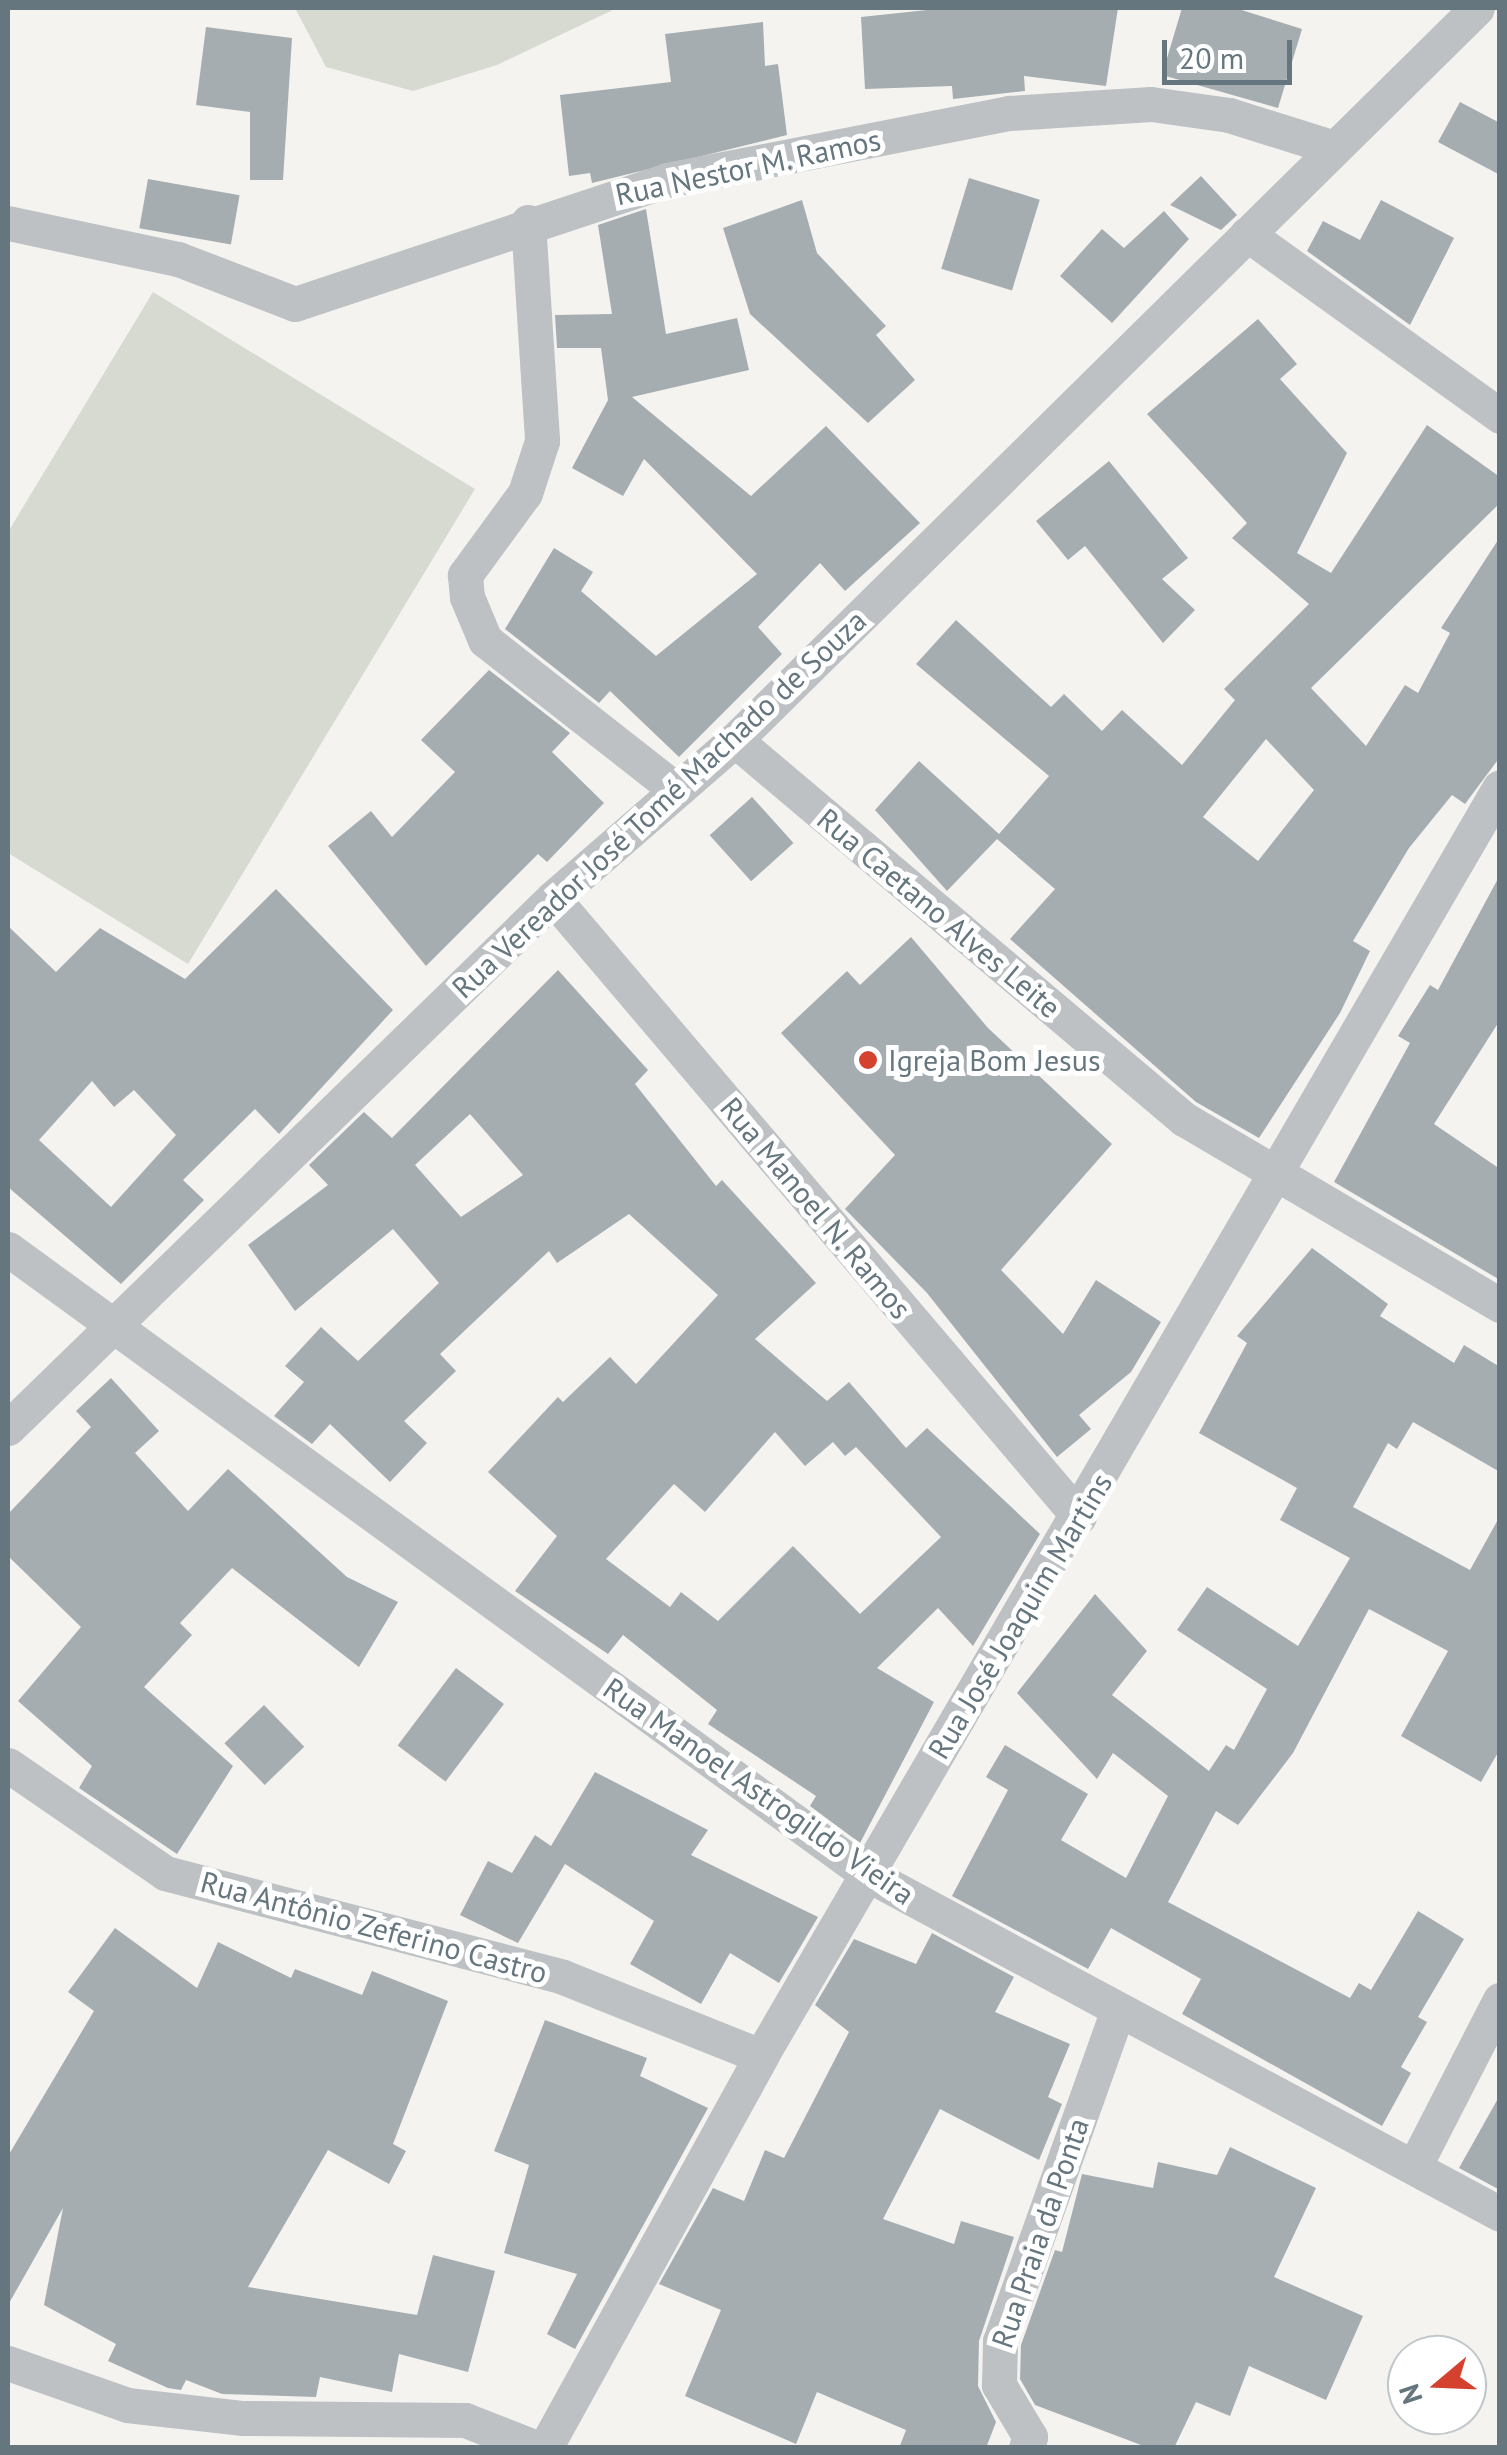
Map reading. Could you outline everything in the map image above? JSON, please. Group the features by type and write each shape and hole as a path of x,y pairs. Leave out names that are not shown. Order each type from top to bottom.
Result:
{"street":[{"name":"Rua Vereador José Tomé Machado de Souza","path":"8,1428 553,898 735,740 1477,8"},
{"name":"Rua Nestor M. Ramos","path":"8,223 178,259 295,304 528,222 667,180 1008,113 1150,104 1230,115 1331,148"},
{"path":"528,222 542,440 525,493 465,575 468,597 486,640 676,790"},
{"path":"1248,234 1500,416"},
{"name":"Rua Caetano Alves Leite","path":"735,740 1184,1119 1278,1178 1500,1305"},
{"name":"Rua José Joaquim Martins","path":"545,2448 760,2056 1278,1178 1500,786"},
{"name":"Rua Manoel N. Ramos","path":"553,898 1079,1517"},
{"name":"Rua Manoel Astrogildo Vieira","path":"8,1250 113,1330 867,1874 1116,2014 1500,2214"},
{"name":"Rua Antônio Zeferino Castro","path":"8,1766 165,1873 562,1977 760,2056"},
{"path":"1414,2167 1500,2000"},
{"name":"Rua Praia da Ponta","path":"1026,2448 1030,2437 999,2385 1000,2342 1116,2014"},
{"path":"8,2363 126,2405 242,2418 465,2420 537,2448"}],"shaded area":[{"path":"295,8 617,8 497,65 413,91 326,67"},
{"path":"153,292 475,489 188,964 8,853 8,532"}],"building":[{"path":"946,8 1118,8 1106,86 1024,76 1025,91 953,99 952,86 865,89 861,17"},
{"path":"1182,8 1235,8 1302,29 1278,108 1162,75"},
{"path":"763,22 765,66 778,64 787,135 592,183 590,173 569,176 560,95 671,82 665,34"},
{"path":"206,27 292,38 283,180 250,180 250,112 196,105"},
{"path":"1460,102 1500,123 1500,175 1438,142"},
{"path":"1201,176 1237,215 1221,230 1170,205"},
{"path":"969,178 1040,200 1012,290 941,269"},
{"path":"148,179 240,195 231,244 139,228"},
{"path":"802,200 817,253 886,326 876,335 915,380 868,423 750,314 723,228"},
{"path":"1381,200 1454,238 1410,325 1307,251 1323,221 1360,240"},
{"path":"646,209 666,334 737,318 749,370 632,397 751,496 826,426 920,523 845,591 820,563 758,627 782,654 679,757 610,691 599,703 505,629 554,548 593,572 581,591 656,656 757,574 644,459 623,496 572,468 608,400 601,348 557,348 555,315 612,314 598,225"},
{"path":"1164,211 1189,239 1112,323 1060,276 1102,229 1124,248"},
{"path":"1258,319 1297,364 1280,379 1347,453 1297,553 1331,573 1427,425 1500,477 1500,503 1311,688 1366,746 1405,685 1418,693 1450,633 1441,628 1500,537 1500,757 1465,804 1452,795 1409,848 1353,941 1370,951 1340,1013 1259,1138 1196,1102 1010,939 1055,889 997,839 947,891 875,810 919,761 999,834 1049,776 916,664 956,620 1051,707 1064,694 1102,731 1122,710 1182,765 1235,700 1224,689 1309,604 1232,538 1247,523 1147,414","holes":["1266,739 1314,790 1258,861 1203,817"]},
{"path":"1109,461 1188,558 1162,579 1195,610 1163,643 1085,546 1068,560 1036,521"},
{"path":"489,670 570,733 552,752 604,803 547,862 538,854 426,966 328,846 371,811 392,837 455,772 421,740"},
{"path":"752,797 793,843 751,881 710,835"},
{"path":"1500,875 1500,1020 1434,1124 1500,1169 1500,1280 1334,1182 1410,1043 1398,1036 1430,985 1438,990"},
{"path":"276,889 393,1010 279,1134 255,1109 183,1180 204,1200 121,1284 8,1187 8,926 56,972 100,928 185,979","holes":["92,1081 114,1107 134,1090 176,1135 111,1207 39,1140"]},
{"path":"911,937 988,1028 1112,1144 1001,1270 1063,1334 1096,1280 1161,1322 1131,1372 1079,1415 1091,1429 1057,1457 927,1293 845,1209 895,1155 781,1033 847,971 860,985"},
{"path":"558,970 648,1070 635,1084 716,1186 722,1180 816,1283 755,1339 827,1401 849,1382 906,1448 927,1428 1040,1534 973,1646 938,1608 877,1668 934,1702 860,1843 810,1806 816,1796 708,1724 717,1710 623,1635 608,1654 515,1591 557,1536 488,1472 558,1397 563,1402 610,1357 636,1384 718,1295 629,1214 557,1263 549,1251 440,1354 456,1371 404,1421 427,1443 390,1482 330,1424 312,1444 274,1416 304,1382 285,1366 321,1327 358,1361 439,1283 393,1229 295,1311 248,1245 328,1185 309,1165 364,1112 392,1138","holes":["470,1114 523,1175 461,1217 415,1165","775,1432 805,1466 833,1442 845,1456 856,1447 941,1537 860,1614 793,1546 718,1621 681,1592 670,1607 606,1559 674,1484 705,1512"]},
{"path":"1312,1248 1388,1304 1380,1316 1454,1363 1464,1345 1500,1367 1500,1472 1413,1422 1397,1449 1388,1443 1353,1507 1470,1570 1500,1516 1500,1749 1481,1782 1401,1736 1448,1651 1369,1609 1293,1753 1238,1825 1216,1811 1168,1902 1350,1998 1359,1983 1371,1990 1418,1911 1464,1939 1418,2017 1427,2022 1401,2067 1411,2073 1382,2126 1182,2014 1201,1979 1111,1928 1088,1969 952,1896 1008,1790 986,1777 1005,1745 1088,1794 1061,1840 1126,1878 1168,1796 1113,1753 1097,1779 1017,1693 1095,1594 1147,1651 1112,1695 1209,1771 1226,1745 1234,1750 1267,1689 1177,1630 1207,1587 1298,1646 1350,1558 1280,1520 1297,1488 1199,1433 1247,1343 1237,1336"},
{"path":"111,1378 159,1431 135,1453 188,1511 228,1469 347,1577 398,1602 359,1667 232,1568 180,1623 192,1635 144,1687 233,1766 177,1854 79,1788 92,1766 18,1701 81,1627 8,1556 8,1514 91,1427 76,1411"},
{"path":"456,1668 504,1704 446,1782 398,1745"},
{"path":"264,1705 304,1747 265,1785 224,1743"},
{"path":"595,1772 708,1830 691,1855 818,1917 779,1983 730,1953 701,2004 630,1964 654,1921 565,1864 518,1943 460,1915 488,1861 512,1873 535,1835 551,1846"},
{"path":"115,1928 197,1988 218,1942 291,1978 295,1969 362,1995 372,1971 448,2001 393,2144 406,2151 389,2184 328,2150 248,2287 417,2315 433,2255 495,2271 468,2372 399,2354 392,2392 320,2377 316,2397 222,2394 186,2380 181,2390 168,2388 108,2361 116,2344 44,2305 63,2208 8,2305 8,2156 94,2011 68,1992"},
{"path":"932,1933 1014,1977 995,2012 1070,2044 1048,2097 1062,2104 1039,2160 940,2109 883,2219 954,2244 961,2221 1014,2237 979,2341 978,2386 996,2422 986,2448 899,2448 906,2430 817,2392 796,2444 685,2396 721,2310 659,2284 713,2188 744,2201 765,2150 784,2158 849,2032 815,2005 854,1939 916,1964"},
{"path":"545,2020 647,2058 640,2076 708,2108 575,2349 547,2334 577,2274 504,2253 529,2165 494,2151"},
{"path":"1500,2095 1500,2190 1459,2168"},
{"path":"1230,2147 1316,2188 1274,2277 1363,2316 1326,2400 1249,2366 1230,2416 1196,2402 1174,2448 1149,2448 1035,2405 1020,2379 1021,2345 1055,2250 1062,2252 1082,2174 1153,2188 1158,2162 1217,2175"}],"place":[{"name":"Igreja Bom Jesus","path":"868,1060"}]}
